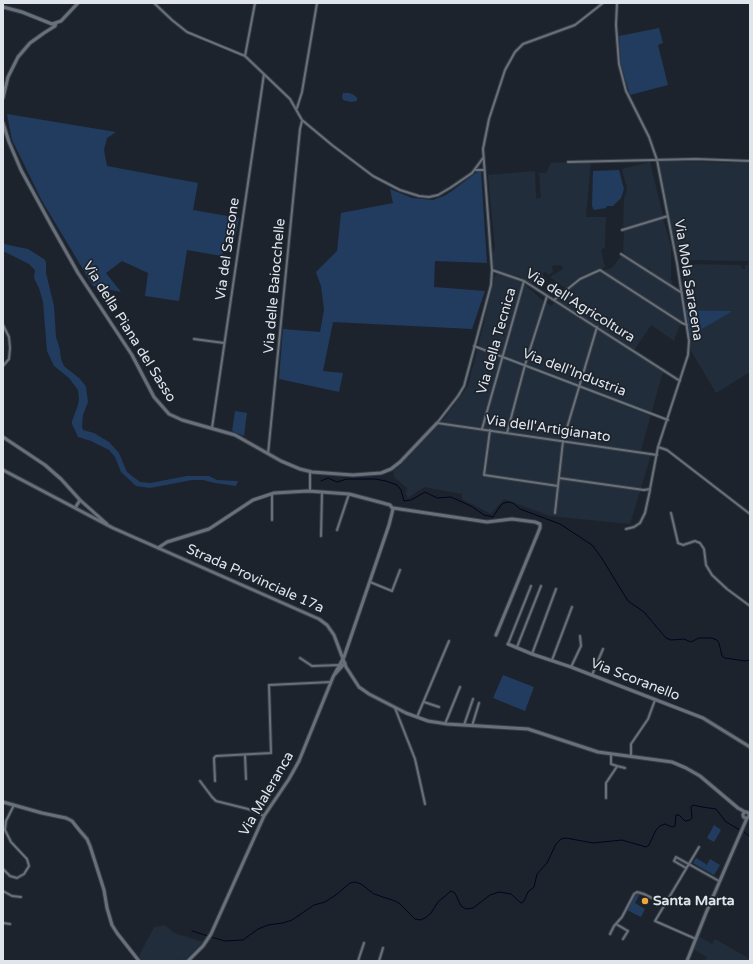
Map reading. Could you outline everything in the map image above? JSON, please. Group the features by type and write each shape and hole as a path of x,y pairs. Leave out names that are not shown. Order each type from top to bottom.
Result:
{"street":[{"path":"3,98 8,77 18,57 30,43 44,32 55,26 56,23 62,20 78,3"},
{"path":"154,3 187,32 245,56 288,97 302,120 337,149 376,178 411,195 429,197 438,195 474,170 483,157"},
{"path":"245,56 255,3"},
{"path":"296,108 302,92 317,3"},
{"path":"437,423 463,388 491,286 492,270 483,157 485,136 492,106 506,66 515,52 527,42 562,31 578,24 603,3"},
{"name":"Via Mola Saracena","path":"617,3 616,25 619,64 626,91 649,137 657,160 682,293 688,341 688,355 658,447 645,513 640,523 634,528 626,529"},
{"path":"3,7 27,14 48,23 56,23"},
{"name":"Via del Sassone","path":"212,428 264,74"},
{"name":"Via delle Baiocchelle","path":"268,454 299,136 302,120"},
{"name":"Via della Piana del Sasso","path":"3,123 21,170 36,199 78,273 132,355 156,400 164,410 173,416 235,435 292,466 310,472 355,475 386,472 399,463 437,423"},
{"path":"568,162 657,160 750,161"},
{"path":"474,170 484,170"},
{"path":"622,230 668,216"},
{"path":"621,254 682,293"},
{"name":"Via dell'Agricoltura","path":"492,270 524,281 680,381"},
{"path":"554,300 580,279 600,270 687,325"},
{"name":"Via della Tecnica","path":"482,429 524,281"},
{"path":"507,433 547,296"},
{"path":"3,326 9,337 10,351 8,361 3,366"},
{"path":"555,513 563,441 597,327"},
{"path":"194,339 224,343"},
{"name":"Via dell'Industria","path":"474,346 668,420"},
{"name":"Via dell'Artigianato","path":"437,423 657,455"},
{"path":"490,430 484,475 558,486"},
{"path":"3,437 52,470 80,500 110,526"},
{"path":"658,447 667,450 750,514"},
{"name":"Strada Provinciale 17a","path":"3,470 110,526 315,616 332,632 338,643 351,677 361,689 395,708 417,718 445,724 531,729 593,750 611,754 664,760 686,768 706,780 747,815"},
{"path":"310,472 310,491"},
{"path":"559,478 644,490 650,489"},
{"path":"158,548 168,542 210,528 253,500 272,493 310,491 349,494 380,501 393,508 487,522 512,519 540,524 540,528 496,635"},
{"path":"322,492 322,536"},
{"path":"272,493 272,520"},
{"path":"337,530 349,494"},
{"path":"75,508 80,500"},
{"path":"334,675 343,659 389,525 393,508"},
{"path":"671,513 676,539 679,544 685,545 695,541 700,543 704,549 706,565 712,575 730,592 750,606"},
{"path":"370,582 392,591 400,570"},
{"path":"508,644 531,586"},
{"path":"517,648 541,586"},
{"path":"532,654 556,589"},
{"path":"552,660 572,607"},
{"path":"571,667 580,646 580,636"},
{"path":"417,718 449,641"},
{"name":"Via Scoranello","path":"508,644 703,718 750,747"},
{"path":"592,675 603,649"},
{"path":"300,658 312,666 340,665"},
{"path":"334,675 345,663"},
{"name":"Via Maleranca","path":"188,961 203,946 211,934 264,816 297,766 334,675"},
{"path":"215,781 215,757 271,753 268,686 331,682"},
{"path":"445,724 460,687"},
{"path":"464,725 474,699"},
{"path":"631,756 631,745 648,718 655,700"},
{"path":"424,702 439,708"},
{"path":"472,726 479,703"},
{"path":"395,708 415,759 425,804"},
{"path":"611,754 611,764 625,768"},
{"path":"245,755 246,779"},
{"path":"606,798 606,783 616,770 616,766"},
{"path":"200,781 216,801 248,809 264,816"},
{"path":"3,802 42,814 72,821 86,838 90,846 104,890 106,908 113,926 139,961"},
{"path":"3,869 10,876 18,878 24,874 29,866 27,859 11,842 4,830 6,821 14,805"},
{"path":"687,961 747,815"},
{"path":"696,939 655,921 699,847"},
{"path":"686,868 674,861 676,857 719,881"},
{"path":"3,890 13,896 21,897"},
{"path":"610,934 622,917 634,894 637,892 664,904"},
{"path":"3,923 10,924"},
{"path":"616,924 628,931 623,939"},
{"path":"358,961 364,943"},
{"path":"380,961 383,948"}],"shaded area":[{"path":"659,28 663,43 658,45 668,85 630,95 621,65 619,36"},
{"path":"343,93 354,95 357,98 357,101 351,102 343,100"},
{"path":"7,114 116,132 107,138 104,150 107,166 198,183 193,210 239,218 235,239 226,238 222,256 187,250 179,301 145,296 148,273 122,261 106,273 121,292 93,286 42,201 12,140"},
{"path":"591,161 586,217 606,217 605,247 601,250 605,267 579,277 565,288 550,277 563,269 561,265 552,266 553,272 548,275 546,272 543,273 544,277 536,284 529,283 524,278 493,269 491,258 495,248 488,175 535,171 536,198 538,199 541,197 539,173 546,173 551,163"},
{"path":"660,161 750,163 750,372 716,393 691,351 690,336 731,311 686,310 682,270 688,264 739,265 742,266 742,269 745,269 745,265 748,265 748,261 683,260 678,257 659,163"},
{"path":"650,162 663,216 625,227 623,226 624,199 627,189 622,169"},
{"path":"619,170 624,189 621,198 613,206 607,206 606,208 594,210 592,206 593,171"},
{"path":"477,172 481,172 487,263 435,261 434,287 485,291 472,329 333,322 323,371 343,373 339,392 279,379 283,329 320,332 324,310 321,286 316,272 337,251 341,213 393,203 390,189 412,198 433,200 452,191"},
{"path":"663,219 671,247 671,280 673,282 671,284 652,272 650,268 646,268 625,254 623,251 624,230"},
{"path":"3,243 28,249 44,259 46,262 46,273 54,306 56,337 61,359 64,366 79,378 86,387 88,402 83,415 83,430 94,433 109,442 119,453 127,472 140,482 150,483 187,476 209,476 217,480 238,481 236,486 203,480 192,480 150,488 136,486 121,472 115,457 109,450 91,441 78,437 72,421 78,405 78,390 69,378 54,366 47,351 43,302 34,278 35,270 29,264 3,251"},
{"path":"621,256 677,291 680,295 684,321 681,322 605,271 612,268"},
{"path":"600,272 680,324 674,341 651,325 633,352 663,372 640,453 651,455 630,524 550,516 504,499 491,514 462,499 462,494 424,487 408,498 406,494 407,488 394,477 393,471 398,468 443,420 468,386 494,277 497,274 521,281 551,306 580,280"},
{"path":"686,310 731,311 731,312 690,336"},
{"path":"235,411 247,413 244,436 232,431"},
{"path":"503,675 534,687 525,711 493,698"},
{"path":"714,825 721,830 714,842 707,838"},
{"path":"696,858 706,864 706,866 710,859 720,865 714,875 693,863"},
{"path":"636,893 640,894 635,903 645,909 641,917 627,910"},
{"path":"165,925 174,933 203,942 185,961 178,959 176,961 142,961 139,956 154,927"},
{"path":"698,936 712,944 715,939 750,959 750,961 705,961 707,957 693,949"}],"waterway":[{"path":"321,481 328,478 337,482 347,479 375,479 386,481 397,485 401,490 404,501 411,500 425,492 437,498 451,497 471,506 484,515 493,517 501,505 509,502 513,503 520,509 560,524 592,545 628,601 644,612 666,638 671,640 684,639 691,642 699,638 712,638 717,640 719,643 722,656 725,658 745,661 750,660"},
{"path":"211,937 225,941 243,940 258,929 268,925 292,920 314,905 325,902 350,883 355,882 361,884 374,894 395,901 415,919 420,920 431,913 438,902 451,891 455,893 461,906 466,909 473,908 490,895 499,892 511,894 521,903 524,901 528,892 534,887 537,874 547,863 556,844 561,839 566,838 593,843 622,840 646,847 649,845 656,830 660,826 665,824 672,827 675,826 676,815 679,815 685,821 690,820 692,818 691,807 693,805 716,809 726,822 740,830"},
{"path":"743,831 750,837"},
{"path":"192,931 208,936"}],"place":[{"name":"Santa Marta","path":"645,901"}]}
